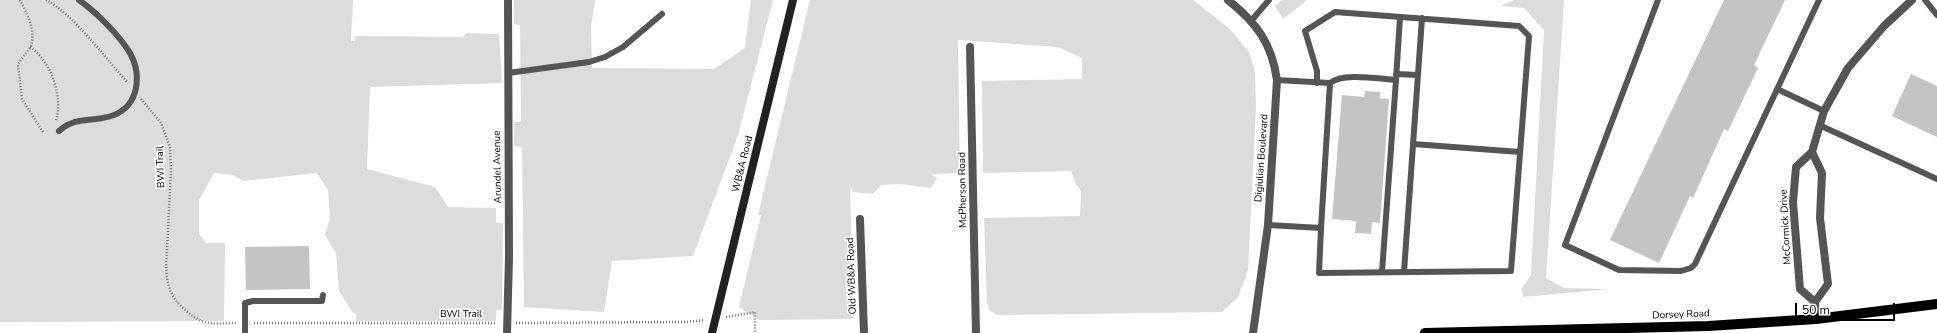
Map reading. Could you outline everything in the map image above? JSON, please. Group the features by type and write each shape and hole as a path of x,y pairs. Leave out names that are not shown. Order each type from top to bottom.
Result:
{"main road":[{"name":"Dorsey Road","path":"1425,333 1669,328 1816,319 1937,304"}],"street":[{"name":"Arundel Avenue","path":"507,333 509,257 508,0"},
{"name":"WB&A Road","path":"712,333 793,0"},
{"name":"Digiulian Boulevard","path":"1228,0 1251,21 1262,34 1270,48 1277,80 1268,225 1253,333"},
{"path":"1816,319 1815,302 1828,284 1820,218 1822,174 1812,152 1819,125 1824,111 1839,82 1858,54 1884,26 1912,0"},
{"name":"McPherson Road","path":"970,47 976,333"},
{"name":"McCormick Drive","path":"1812,152 1796,167 1793,202 1800,289 1815,302"},
{"name":"Old WB&A Road","path":"860,219 864,333"}],"lane":[{"path":"57,130 81,120 113,115 123,110 133,99 136,92 136,69 130,52 110,28 79,0"},
{"path":"1251,21 1269,0"},
{"path":"1658,0 1565,245 1619,270 1681,271 1691,268 1695,264 1819,0"},
{"path":"1925,0 1937,15"},
{"path":"1317,83 1316,71 1305,31 1335,12 1519,26 1529,36 1511,271 1319,273 1330,83"},
{"path":"508,73 588,62 605,57 623,47 662,14"},
{"path":"1382,272 1400,17"},
{"path":"1404,272 1422,18"},
{"path":"1277,80 1330,83 1333,80 1345,77 1396,77 1418,75"},
{"path":"1778,89 1824,111"},
{"path":"1819,125 1937,180"},
{"path":"1413,144 1520,152"},
{"path":"1268,225 1321,228"},
{"path":"245,333 245,303 253,301 322,301 323,295"}],"path":[{"path":"20,0 30,24 32,35 30,47 18,65 18,76 22,98 43,132"},
{"name":"BWI Trail","path":"46,0 54,4 69,16 136,92 161,123 170,147 171,171 166,268 167,281 171,293 178,303 197,318 208,323 224,323"},
{"path":"30,47 37,52 55,83 59,106 57,130"},
{"path":"755,312 755,333"},
{"path":"522,323 666,322"},
{"name":"BWI Trail","path":"262,323 491,323"}],"shaded area":[{"path":"0,0 353,0 351,41 355,41 355,36 462,37 467,33 499,34 502,83 370,87 367,169 435,187 448,207 496,208 496,222 503,224 502,310 496,310 496,321 356,321 356,313 353,313 339,291 336,253 325,235 330,218 328,190 317,173 243,181 233,175 214,173 199,200 199,234 206,243 225,243 224,321 0,322"},
{"path":"514,0 595,0 591,27 592,68 714,69 745,48 751,0 773,0 738,135 693,256 612,261 604,312 524,307 522,147 514,146 514,122 521,122 520,25 514,24"},
{"path":"810,0 1193,0 1230,29 1249,52 1255,72 1256,109 1248,270 1238,297 1222,312 997,315 989,310 987,302 984,218 1080,216 1081,191 1076,184 1071,171 983,173 982,81 1082,79 1082,58 1058,47 958,40 960,173 932,174 937,179 931,188 900,184 881,185 873,194 853,192 850,186 853,319 759,320 739,307 761,215 758,215"},
{"path":"1283,0 1307,0 1283,19 1275,6"},
{"path":"1514,0 1564,0 1546,278 1564,288 1610,289 1523,297 1522,288 1531,275 1544,30 1524,8 1501,6"}],"building":[{"path":"1724,0 1785,0 1754,65 1758,68 1728,131 1724,129 1693,198 1690,196 1659,263 1610,240"},
{"path":"1911,74 1937,86 1937,137 1892,116"},
{"path":"1365,91 1380,92 1380,99 1389,99 1380,223 1372,222 1371,234 1355,233 1356,221 1332,219 1342,95 1364,97"},
{"path":"309,246 310,289 246,290 245,247"}]}
